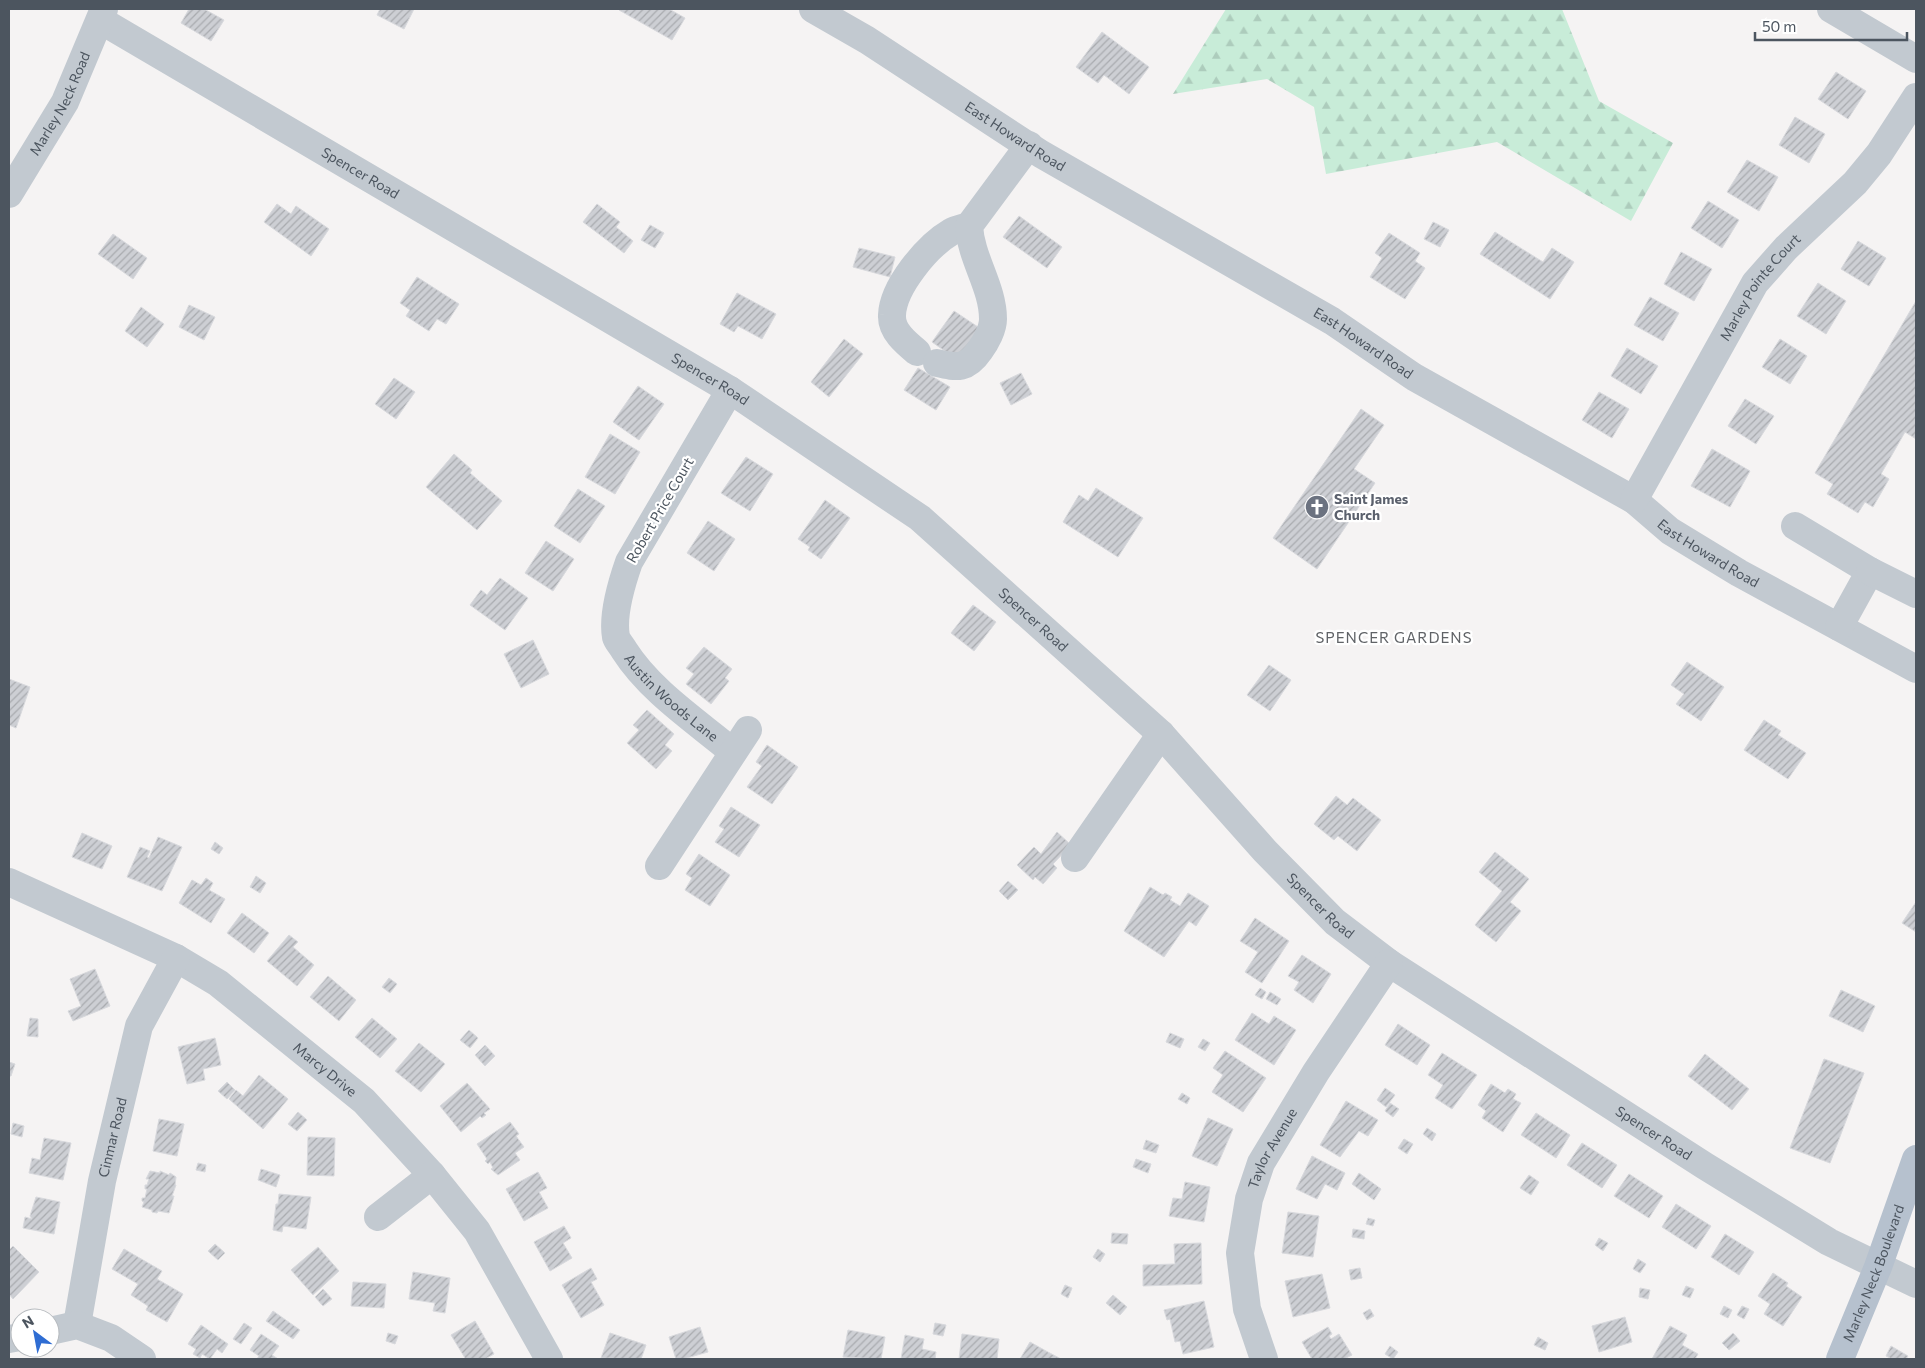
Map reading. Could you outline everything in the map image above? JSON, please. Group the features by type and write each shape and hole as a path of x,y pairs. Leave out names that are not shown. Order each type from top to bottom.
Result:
{"main road":[{"name":"Marley Neck Boulevard","path":"1840,1359 1878,1266 1916,1159"}],"street":[{"name":"East Howard Road","path":"813,9 867,40 1028,145 1332,322 1414,377 1634,500 1670,531 1738,573 1916,669"},
{"path":"1831,9 1916,58"},
{"name":"Marley Neck Road","path":"9,194 65,102 102,14"},
{"name":"Spencer Road","path":"102,14 730,390 920,518 1161,734 1264,851 1335,922 1389,963 1705,1166 1828,1242 1916,1284"},
{"name":"Marley Pointe Court","path":"1634,500 1755,283 1786,248 1855,183 1879,154 1916,97"},
{"path":"969,226 972,250 990,298 993,320 986,341 972,361 957,367 927,358 900,339 892,316 898,290 930,247 952,231 969,226 1028,145"},
{"name":"Robert Price Court","path":"616,638 620,587 629,562 730,390"},
{"path":"1795,526 1870,571 1916,594"},
{"path":"1839,627 1870,571"},
{"name":"Austin Woods Lane","path":"616,638 630,660 646,679 733,752"},
{"name":"Austin Woods Lane","path":"659,866 748,730"},
{"path":"1075,858 1161,734"},
{"name":"Marcy Drive","path":"9,882 176,958 218,983 364,1101 432,1175 477,1231 549,1359"},
{"name":"Cinmar Road","path":"76,1325 102,1181 139,1026 176,958"},
{"name":"Taylor Avenue","path":"1264,1359 1247,1309 1240,1253 1252,1190 1261,1162 1316,1072 1389,963"},
{"path":"378,1218 432,1175"},
{"path":"60,1329 76,1325 111,1338 142,1359"}],"green space":[{"path":"1226,9 1562,9 1599,101 1673,143 1631,221 1497,142 1326,174 1314,107 1267,79 1173,94"}],"building":[{"path":"189,9 204,9 224,20 211,41 181,23"},
{"path":"380,9 414,9 404,29 377,15"},
{"path":"620,9 669,9 685,18 672,40"},
{"path":"1102,32 1149,67 1129,94 1104,75 1098,83 1076,67"},
{"path":"1836,72 1866,91 1848,119 1818,99"},
{"path":"1795,117 1825,134 1809,163 1779,145"},
{"path":"1747,160 1778,177 1759,211 1727,192"},
{"path":"1708,201 1739,220 1722,248 1691,228"},
{"path":"277,204 291,214 296,206 329,229 311,256 264,222"},
{"path":"597,204 620,222 616,227 633,241 624,253 583,222"},
{"path":"1019,216 1062,247 1047,268 1003,237"},
{"path":"1433,222 1449,230 1440,247 1424,239"},
{"path":"650,225 664,233 655,248 641,240"},
{"path":"1495,232 1543,262 1552,248 1574,262 1550,299 1480,254"},
{"path":"1389,233 1420,253 1415,261 1425,268 1405,299 1370,277 1382,258 1375,253"},
{"path":"113,234 147,258 133,279 98,254"},
{"path":"1858,241 1886,258 1869,286 1841,269"},
{"path":"859,248 895,257 890,277 853,267"},
{"path":"1681,252 1712,269 1694,301 1664,284"},
{"path":"417,277 459,304 446,324 437,319 429,331 406,316 410,310 400,303"},
{"path":"1818,283 1846,301 1826,334 1797,316"},
{"path":"737,293 776,314 762,339 738,326 734,332 720,324"},
{"path":"1650,297 1679,313 1663,341 1634,325"},
{"path":"1916,301 1916,439 1905,432 1881,474 1889,479 1873,507 1865,502 1858,513 1827,494 1833,484 1815,473"},
{"path":"189,305 215,317 204,340 179,327"},
{"path":"141,307 164,324 147,347 125,331"},
{"path":"954,311 981,329 959,361 932,342"},
{"path":"844,339 863,354 829,397 811,382"},
{"path":"1780,339 1807,356 1790,384 1762,367"},
{"path":"1627,348 1658,366 1641,394 1611,376"},
{"path":"918,368 950,387 936,410 904,390"},
{"path":"1021,373 1032,394 1011,405 1000,383"},
{"path":"394,378 415,392 396,419 375,404"},
{"path":"638,386 664,404 639,440 613,422"},
{"path":"1599,392 1629,409 1612,438 1582,420"},
{"path":"1745,399 1774,416 1756,444 1728,426"},
{"path":"1361,409 1384,425 1354,469 1375,483 1317,569 1273,538"},
{"path":"610,434 640,452 615,494 585,477"},
{"path":"1712,449 1750,471 1730,507 1691,486"},
{"path":"454,454 472,470 470,473 502,501 477,530 426,487"},
{"path":"746,457 773,474 750,511 721,493"},
{"path":"1096,488 1143,518 1118,557 1063,522 1079,495 1088,501"},
{"path":"578,489 605,506 580,543 554,526"},
{"path":"825,500 850,518 821,559 808,550 810,547 798,539"},
{"path":"708,521 735,539 714,571 687,553"},
{"path":"546,541 574,559 553,591 525,573"},
{"path":"500,578 528,598 505,630 470,605 481,590 487,595"},
{"path":"973,605 996,622 974,651 951,633"},
{"path":"533,640 549,674 521,688 504,654"},
{"path":"704,647 732,669 725,678 729,681 711,704 686,684 694,674 686,668"},
{"path":"1687,662 1724,687 1701,721 1676,704 1684,694 1671,685"},
{"path":"1269,665 1291,680 1270,711 1247,695"},
{"path":"9,679 30,687 16,728 9,725"},
{"path":"647,710 674,734 665,745 672,751 656,769 627,743 639,730 633,725"},
{"path":"1764,720 1781,731 1778,735 1806,753 1788,779 1744,750"},
{"path":"767,745 798,767 772,804 747,787 762,766 756,762"},
{"path":"1336,796 1347,805 1353,798 1381,820 1357,851 1338,836 1334,840 1314,824"},
{"path":"731,807 760,825 739,857 715,842 724,829 719,826"},
{"path":"1057,832 1071,845 1053,864 1057,868 1043,884 1035,877 1033,880 1017,865 1034,847 1041,854"},
{"path":"82,833 112,846 102,869 72,857"},
{"path":"158,837 182,847 162,891 127,877 140,847 150,851 147,857 149,858"},
{"path":"215,842 223,848 219,854 211,849"},
{"path":"1495,852 1529,879 1510,902 1521,911 1496,942 1475,925 1502,891 1479,872"},
{"path":"699,854 730,875 710,906 685,890 692,878 686,874"},
{"path":"256,876 266,883 260,893 250,887"},
{"path":"206,878 213,883 209,890 225,899 211,923 179,903 192,880 201,885"},
{"path":"1008,881 1018,890 1008,900 999,891"},
{"path":"1150,887 1163,895 1165,893 1172,897 1170,900 1180,906 1188,893 1209,906 1196,926 1189,921 1164,957 1124,931"},
{"path":"1916,902 1916,932 1902,923"},
{"path":"242,913 269,933 254,953 227,933"},
{"path":"1255,918 1289,941 1262,983 1245,972 1258,952 1240,941"},
{"path":"289,935 298,942 293,947 314,965 297,986 267,961"},
{"path":"1302,955 1331,974 1313,1003 1294,990 1299,982 1288,976"},
{"path":"95,969 110,1006 73,1021 68,1011 81,1006 70,979"},
{"path":"328,976 356,1000 339,1021 310,997"},
{"path":"389,978 397,984 390,993 382,987"},
{"path":"1260,988 1266,992 1262,999 1255,995"},
{"path":"1841,990 1875,1006 1863,1032 1829,1016"},
{"path":"1270,992 1281,999 1277,1005 1266,999"},
{"path":"1252,1013 1269,1024 1274,1016 1296,1030 1274,1065 1235,1040"},
{"path":"30,1018 38,1019 38,1037 27,1036"},
{"path":"372,1018 397,1039 380,1058 355,1037"},
{"path":"1398,1024 1430,1045 1417,1065 1385,1045"},
{"path":"469,1030 478,1038 470,1048 460,1040"},
{"path":"1170,1033 1184,1039 1180,1048 1166,1042"},
{"path":"215,1038 221,1065 203,1069 205,1080 187,1084 178,1047"},
{"path":"1203,1039 1210,1043 1205,1051 1198,1047"},
{"path":"419,1043 445,1064 421,1092 395,1071"},
{"path":"485,1045 495,1056 485,1066 475,1055"},
{"path":"1225,1051 1266,1078 1243,1112 1212,1092 1223,1075 1213,1068"},
{"path":"1442,1053 1477,1075 1452,1109 1435,1098 1443,1085 1428,1075"},
{"path":"1705,1054 1749,1089 1732,1110 1688,1076"},
{"path":"1824,1059 1864,1073 1830,1163 1790,1148"},
{"path":"9,1062 15,1064 11,1076 9,1076"},
{"path":"259,1075 288,1099 263,1129 229,1099 236,1090 243,1096"},
{"path":"227,1082 235,1090 227,1099 218,1091"},
{"path":"467,1083 490,1109 484,1113 486,1115 482,1118 480,1116 461,1132 440,1106"},
{"path":"1491,1084 1505,1093 1508,1089 1516,1094 1513,1099 1521,1103 1503,1132 1482,1118 1486,1111 1478,1105"},
{"path":"1385,1088 1395,1095 1386,1107 1377,1100"},
{"path":"1182,1093 1190,1098 1187,1104 1178,1099"},
{"path":"1346,1101 1378,1120 1368,1136 1359,1131 1340,1157 1320,1145"},
{"path":"1390,1103 1399,1109 1393,1117 1385,1111"},
{"path":"298,1112 307,1120 297,1131 288,1124"},
{"path":"1536,1113 1570,1135 1556,1158 1521,1135"},
{"path":"1208,1118 1233,1129 1217,1166 1192,1156"},
{"path":"159,1119 184,1124 177,1156 153,1151"},
{"path":"510,1122 519,1134 516,1136 524,1147 515,1153 520,1160 498,1175 491,1169 493,1168 490,1162 488,1164 485,1161 487,1159 477,1144"},
{"path":"13,1123 24,1126 22,1137 11,1134"},
{"path":"1427,1128 1436,1134 1432,1141 1423,1134"},
{"path":"308,1137 335,1138 334,1176 307,1175"},
{"path":"44,1138 71,1143 63,1180 29,1173 32,1158 40,1160"},
{"path":"1404,1139 1413,1144 1407,1154 1398,1148"},
{"path":"1146,1140 1159,1145 1156,1153 1143,1149"},
{"path":"1582,1143 1617,1165 1602,1188 1567,1165"},
{"path":"1312,1156 1345,1173 1337,1190 1325,1184 1317,1199 1296,1189"},
{"path":"1136,1159 1151,1164 1148,1173 1133,1167"},
{"path":"198,1163 206,1165 205,1172 196,1170"},
{"path":"261,1169 280,1175 276,1187 258,1180"},
{"path":"150,1171 160,1173 160,1171 169,1175 170,1173 176,1177 176,1185 172,1196 174,1196 169,1213 152,1212 152,1210 142,1207 144,1202 142,1198 145,1198 147,1189 145,1189 145,1185 147,1185 149,1179 146,1179"},
{"path":"538,1172 547,1188 539,1192 548,1208 524,1221 506,1189"},
{"path":"1359,1173 1381,1189 1374,1200 1352,1184"},
{"path":"1629,1174 1663,1196 1649,1218 1614,1196"},
{"path":"1529,1175 1539,1182 1531,1195 1520,1188"},
{"path":"1185,1182 1210,1187 1204,1222 1169,1216 1173,1198 1182,1199"},
{"path":"279,1194 311,1197 306,1229 283,1226 282,1232 273,1230"},
{"path":"36,1197 60,1202 54,1234 23,1228 25,1217 32,1219 30,1216"},
{"path":"1676,1204 1711,1226 1696,1249 1662,1227"},
{"path":"1288,1212 1319,1216 1313,1257 1282,1253"},
{"path":"1368,1218 1375,1220 1373,1226 1366,1224"},
{"path":"564,1226 571,1238 563,1243 572,1258 550,1271 534,1242"},
{"path":"1353,1229 1365,1231 1364,1239 1352,1237"},
{"path":"1112,1233 1128,1234 1127,1244 1111,1243"},
{"path":"1725,1234 1754,1252 1739,1275 1711,1257"},
{"path":"1599,1238 1608,1243 1603,1251 1595,1245"},
{"path":"1201,1243 1202,1284 1143,1286 1143,1265 1175,1264 1174,1244"},
{"path":"215,1244 225,1253 218,1260 208,1251"},
{"path":"13,1246 39,1272 13,1299 9,1294 9,1250"},
{"path":"318,1247 339,1271 313,1295 291,1270"},
{"path":"124,1249 162,1271 157,1279 183,1294 167,1322 146,1310 148,1306 131,1295 138,1284 112,1269"},
{"path":"1098,1249 1105,1254 1100,1262 1093,1257"},
{"path":"1638,1259 1646,1264 1640,1273 1633,1269"},
{"path":"591,1268 597,1279 591,1282 604,1305 581,1318 562,1285"},
{"path":"1360,1268 1362,1278 1351,1280 1349,1270"},
{"path":"413,1272 450,1278 445,1313 433,1311 435,1303 409,1299"},
{"path":"1773,1273 1788,1283 1786,1286 1802,1297 1783,1326 1764,1314 1770,1304 1758,1296"},
{"path":"1322,1274 1330,1308 1293,1317 1285,1281"},
{"path":"353,1282 386,1284 384,1308 351,1306"},
{"path":"1065,1285 1072,1288 1068,1298 1061,1294"},
{"path":"1686,1286 1694,1289 1690,1298 1682,1295"},
{"path":"1640,1288 1650,1290 1648,1299 1639,1297"},
{"path":"323,1289 332,1299 323,1306 315,1297"},
{"path":"1113,1295 1127,1307 1120,1315 1106,1303"},
{"path":"1204,1301 1214,1347 1183,1354 1180,1341 1175,1342 1170,1319 1167,1320 1164,1310"},
{"path":"1724,1306 1732,1310 1728,1318 1720,1314"},
{"path":"1742,1306 1749,1309 1744,1319 1737,1315"},
{"path":"1370,1309 1374,1316 1367,1320 1363,1313"},
{"path":"273,1311 300,1330 293,1339 266,1321"},
{"path":"1625,1317 1632,1342 1599,1352 1592,1326"},
{"path":"475,1321 494,1354 485,1359 463,1359 465,1358 451,1335"},
{"path":"244,1323 252,1328 241,1344 233,1339"},
{"path":"935,1323 946,1325 943,1336 933,1334"},
{"path":"201,1325 228,1344 222,1353 217,1349 210,1359 202,1354 200,1358 193,1354 196,1349 188,1344"},
{"path":"1670,1326 1687,1335 1682,1345 1698,1354 1695,1359 1652,1359"},
{"path":"700,1327 708,1352 676,1359 669,1337"},
{"path":"1328,1327 1332,1334 1329,1336 1331,1339 1339,1334 1352,1355 1344,1359 1312,1359 1302,1342"},
{"path":"848,1330 885,1337 881,1359 843,1357"},
{"path":"388,1333 398,1336 395,1344 386,1341"},
{"path":"610,1333 646,1345 641,1359 601,1358"},
{"path":"1733,1333 1740,1341 1729,1350 1722,1343"},
{"path":"261,1334 279,1346 272,1355 278,1359 257,1359 259,1356 250,1350"},
{"path":"962,1334 999,1339 997,1359 959,1359"},
{"path":"905,1335 924,1339 922,1349 936,1352 935,1359 901,1359"},
{"path":"1538,1337 1548,1343 1545,1350 1534,1345"},
{"path":"1030,1342 1046,1351 1061,1359 1020,1359"},
{"path":"1390,1346 1398,1352 1393,1359 1385,1354"},
{"path":"1891,1346 1908,1356 1906,1359 1892,1359 1886,1356"}],"place":[{"name":"Saint James Church","path":"1317,507"}],"district":[{"name":"SPENCER GARDENS","path":"1394,638"}]}
